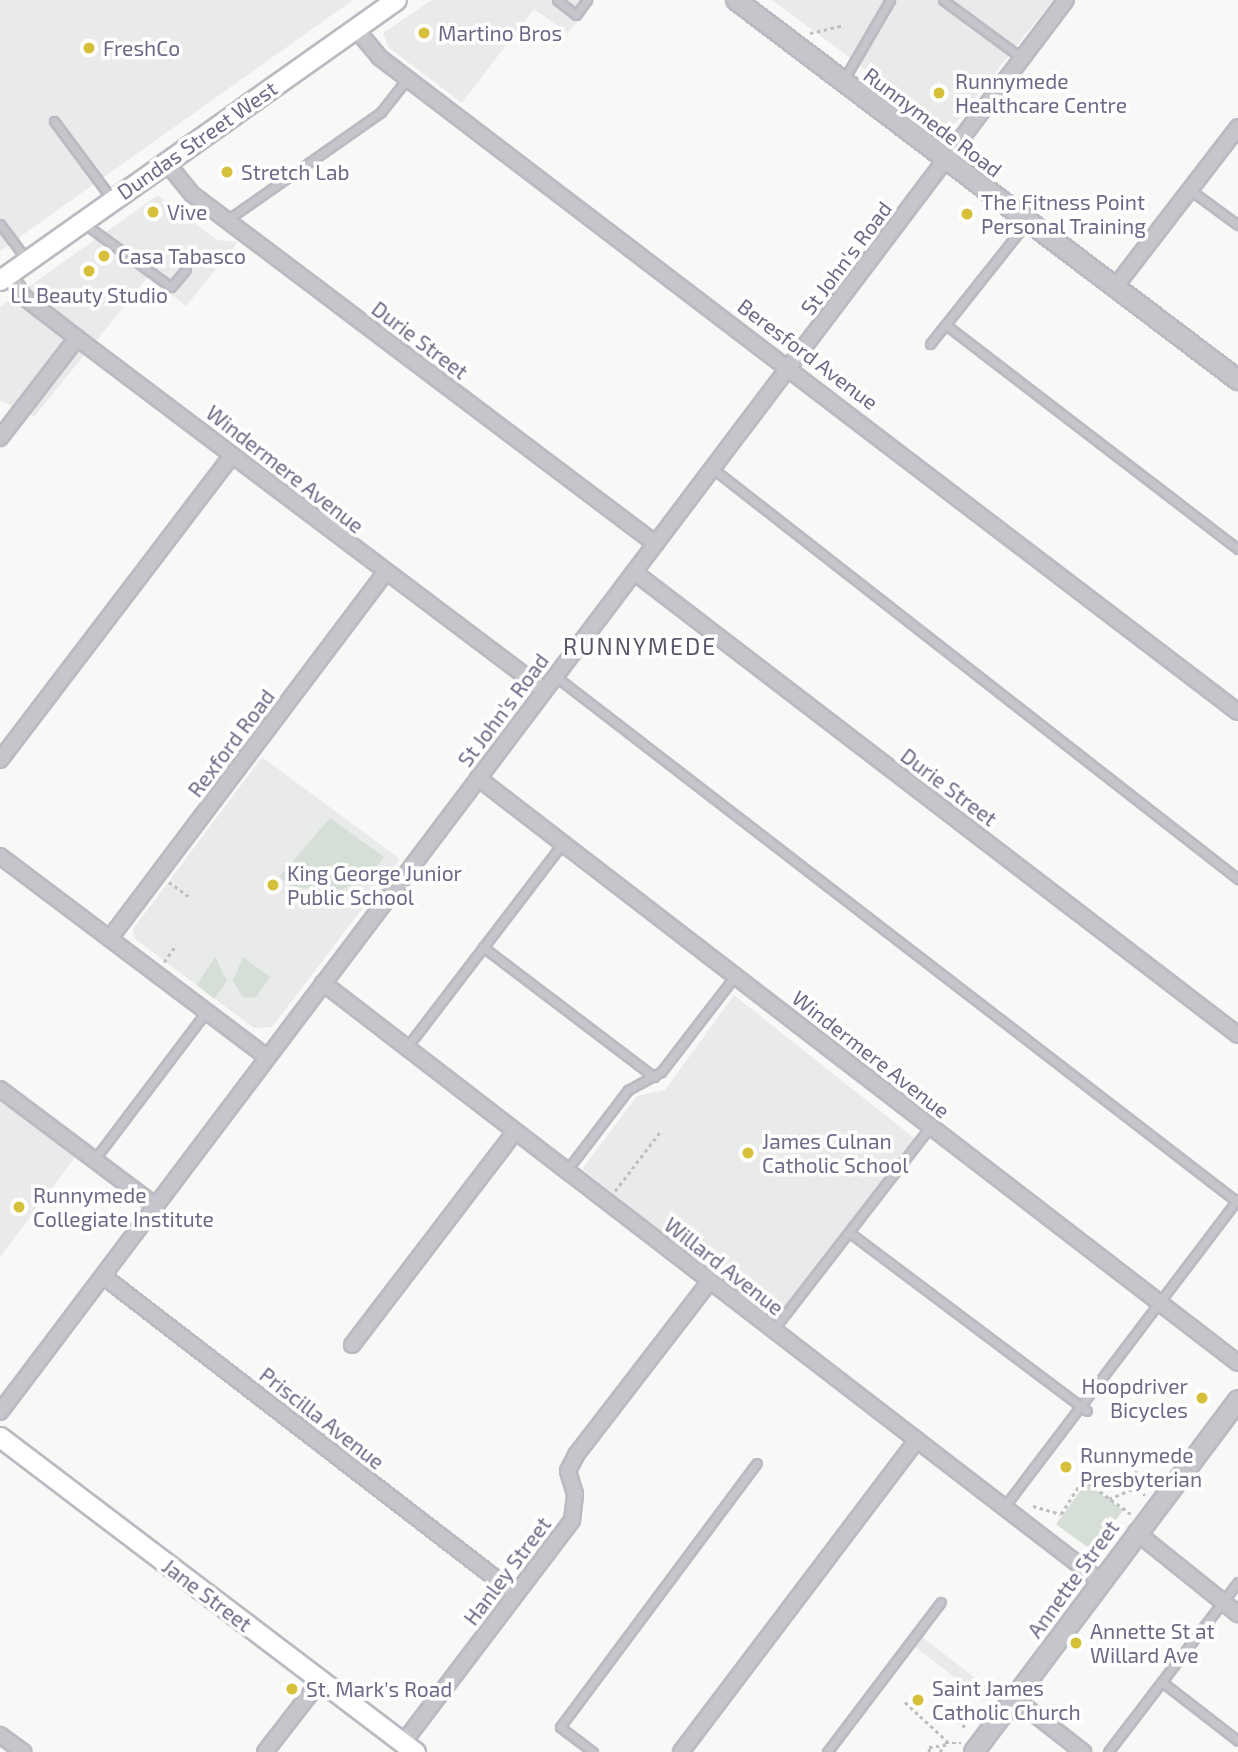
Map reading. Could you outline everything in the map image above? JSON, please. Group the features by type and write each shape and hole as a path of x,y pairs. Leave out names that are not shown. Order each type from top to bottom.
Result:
{"main road":[{"name":"Dundas Street West","path":"4,277 396,0"},
{"name":"Jane Street","path":"0,1437 409,1748"}],"street":[{"name":"Runnymede Road","path":"736,0 1238,380"},
{"name":"St John's Road","path":"0,1412 1066,0"},
{"name":"Beresford Avenue","path":"355,28 407,78 790,366 1238,712"},
{"path":"1115,287 1238,127"},
{"name":"Durie Street","path":"166,162 192,194 656,544"},
{"name":"Windermere Avenue","path":"4,277 24,297 76,338 544,690"},
{"path":"0,438 76,338"},
{"path":"0,760 232,455"},
{"name":"Durie Street","path":"634,572 1238,1035"},
{"name":"Rexford Road","path":"110,938 385,573"},
{"name":"Windermere Avenue","path":"478,778 1238,1363"},
{"path":"0,856 267,1057"},
{"name":"Willard Avenue","path":"323,983 1100,1581"},
{"path":"0,1089 156,1206"},
{"path":"352,1345 515,1132"},
{"name":"Priscilla Avenue","path":"103,1276 516,1594"},
{"name":"Hanley Street","path":"409,1748 516,1594 572,1520 575,1494 568,1471 576,1455 709,1282"},
{"name":"Annette Street","path":"974,1752 1100,1581 1133,1523 1238,1401"},
{"path":"681,1752 917,1440"},
{"path":"1133,1523 1238,1614"},
{"path":"265,1752 320,1681"},
{"path":"1014,1698 1083,1752"},
{"path":"0,1735 23,1752"}],"lane":[{"path":"557,0 576,15 587,0"},
{"path":"843,81 890,0"},
{"path":"943,0 1023,59"},
{"path":"227,220 381,112 407,78"},
{"path":"54,121 113,200"},
{"path":"1190,190 1238,225"},
{"path":"82,222 171,287 186,269"},
{"path":"930,344 1027,222"},
{"path":"0,223 27,261"},
{"path":"946,325 1238,549"},
{"path":"712,468 1238,878"},
{"path":"555,676 1237,1200 1085,1409 1004,1507"},
{"path":"407,1047 562,844"},
{"path":"483,947 654,1077"},
{"path":"567,1170 628,1090 654,1077 735,976"},
{"path":"94,1160 207,1011"},
{"path":"773,1331 930,1127"},
{"path":"849,1233 1085,1409"},
{"path":"593,1752 559,1727 757,1463"},
{"path":"1108,1752 1238,1582"},
{"path":"827,1752 942,1602"},
{"path":"1162,1682 1238,1741"}],"path":[{"path":"810,33 844,25"},
{"path":"167,880 188,896"},
{"path":"163,963 176,945"},
{"path":"614,1192 660,1132"},
{"path":"1134,1487 1136,1471"},
{"path":"1032,1506 1061,1514 1083,1479 1109,1499 1133,1523"},
{"path":"1109,1499 1134,1487"},
{"path":"1134,1487 1145,1495"},
{"path":"1028,1511 1035,1502"},
{"path":"905,1702 947,1743"},
{"path":"946,1712 968,1729"},
{"path":"929,1752 958,1741"}],"shaded area":[{"path":"0,0 353,0 0,251"},
{"path":"432,0 594,0 568,33 534,9 462,103 388,47 383,33"},
{"name":"Runnymede Healthcare Centre","path":"772,0 1053,0 949,131"},
{"path":"158,195 217,240 238,242 186,306 148,277 34,417 0,400 0,307"},
{"name":"King George Junior Public School","path":"262,757 400,859 272,1027 254,1028 135,939 133,929"},
{"path":"330,818 384,857 372,873 342,890 292,887 279,877"},
{"path":"215,957 227,981 214,999 197,985"},
{"path":"243,957 270,977 255,998 243,997 233,981"},
{"name":"James Culnan Catholic School","path":"734,995 914,1138 778,1323 582,1169 637,1096 665,1090"},
{"name":"Runnymede Collegiate Institute","path":"0,1101 76,1156 0,1257"},
{"path":"1086,1483 1123,1510 1093,1551 1056,1524"},
{"path":"921,1636 993,1692 985,1701 914,1645"}],"place":[{"name":"Martino Bros","path":"424,33"},
{"name":"FreshCo","path":"89,48"},
{"name":"Runnymede Healthcare Centre","path":"939,93"},
{"name":"Stretch Lab","path":"227,172"},
{"name":"Vive","path":"153,212"},
{"name":"The Fitness Point Personal Training","path":"967,214"},
{"name":"Casa Tabasco","path":"104,256"},
{"name":"LL Beauty Studio","path":"89,271"},
{"name":"King George Junior Public School","path":"273,885"},
{"name":"James Culnan Catholic School","path":"748,1153"},
{"name":"Runnymede Collegiate Institute","path":"19,1207"},
{"name":"Hoopdriver Bicycles","path":"1202,1398"},
{"name":"Runnymede Presbyterian","path":"1066,1467"},
{"name":"Annette St at Willard Ave","path":"1076,1643"},
{"name":"St. Mark's Road","path":"292,1689"},
{"name":"Saint James Catholic Church","path":"918,1700"}],"district":[{"name":"RUNNYMEDE","path":"640,646"}]}
